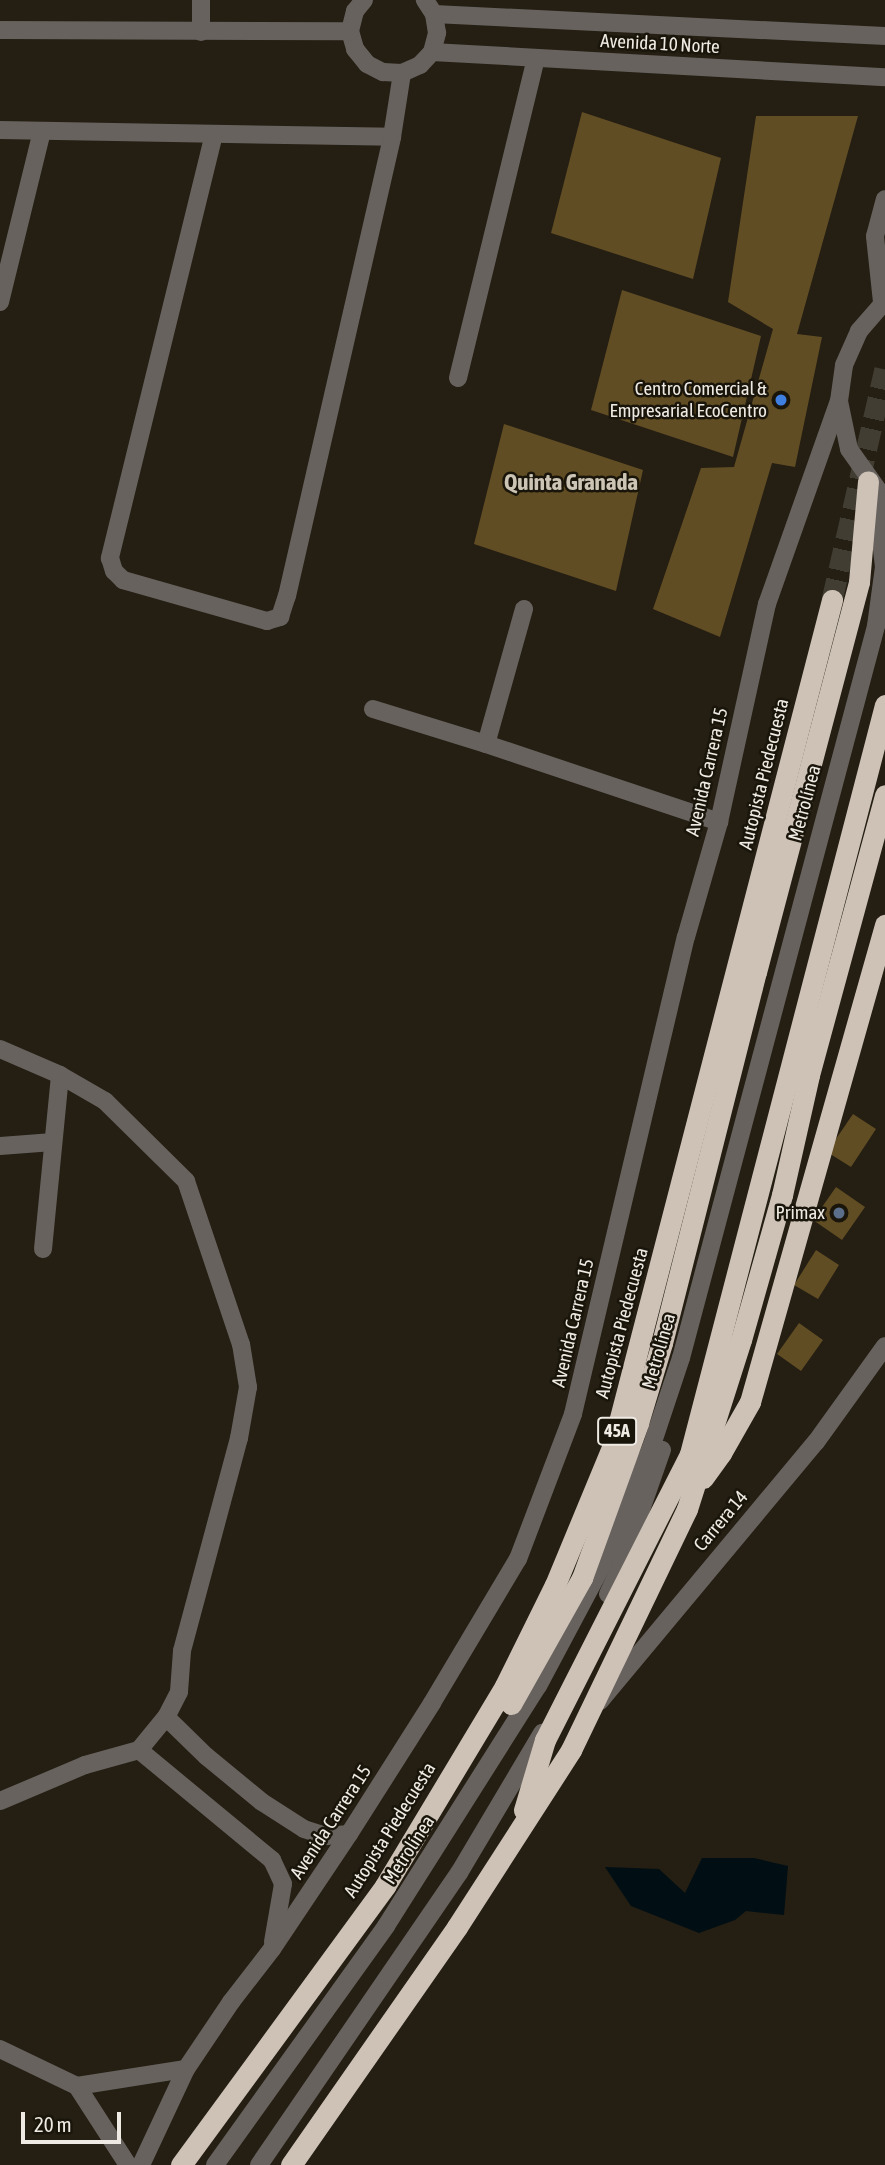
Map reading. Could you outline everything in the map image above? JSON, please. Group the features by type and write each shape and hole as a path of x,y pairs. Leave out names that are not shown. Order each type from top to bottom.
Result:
{"highway":[{"path":"446,1785 509,1707 582,1577 638,1423 681,1274 752,985 859,582 876,489"},
{"name":"Autopista Piedecuesta","path":"181,2165 385,1886 505,1686 555,1585 613,1445 832,600"},
{"path":"515,1839 545,1741 690,1454 885,705"},
{"path":"290,2165 457,1927 571,1750 693,1491 741,1340 782,1195 809,1075 885,795"},
{"path":"693,1491 721,1453 750,1402 885,925"}],"street":[{"path":"201,0 201,32"},
{"path":"364,0 355,11 350,31 355,49 366,64 383,72 402,73 420,65 432,52 437,33 430,7"},
{"name":"Avenida 10 Norte","path":"430,7 885,36"},
{"path":"0,30 350,31"},
{"name":"Avenida 10 Norte","path":"432,52 885,77"},
{"path":"458,378 536,58"},
{"path":"214,134 110,558 114,571 123,580 267,621 280,617 287,596 392,137 402,73"},
{"path":"0,130 392,137"},
{"path":"0,302 42,131"},
{"path":"876,489 849,449 839,401 844,365 853,342 883,301 875,236 885,199"},
{"name":"Avenida Carrera 15","path":"141,2165 186,2069 231,2002 272,1949 349,1834 432,1703 518,1559 573,1414 686,937 719,822 767,604 839,401"},
{"name":"Metrolínea","path":"215,2165 386,1926 538,1686 603,1564 652,1445 681,1358 876,625 884,567 876,489"},
{"path":"486,744 524,609"},
{"name":"Metrolínea","path":"259,2165 459,1873 548,1721 622,1564 660,1457 690,1354 875,659 885,640"},
{"path":"373,709 719,822"},
{"path":"0,1049 60,1074 105,1101 186,1181 241,1344 248,1387 239,1438 182,1651 179,1692 166,1717 139,1750 85,1765 0,1801"},
{"path":"43,1250 60,1074"},
{"path":"0,1146 53,1142"},
{"name":"Carrera 14","path":"585,1720 816,1442 885,1346"},
{"path":"166,1717 234,1779 304,1829 326,1836 349,1834"},
{"path":"139,1750 272,1860 283,1884 272,1949"},
{"path":"0,2049 76,2086 128,2165"},
{"path":"76,2086 186,2069"}],"shaded area":[{"path":"702,1858 754,1858 788,1866 784,1915 746,1911 735,1920 699,1933 631,1906 605,1867 659,1869 685,1893"}],"building":[{"path":"582,112 721,158 693,279 551,233"},
{"name":"Centro Comercial & Empresarial EcoCentro","path":"756,116 858,116 797,334 822,337 795,467 772,463 720,637 653,609 701,468 734,467 773,329 728,302"},
{"path":"622,290 761,336 733,457 591,410"},
{"path":"504,424 643,470 616,591 474,544"},
{"name":"Primax","path":"853,1114 876,1129 851,1167 827,1152"},
{"name":"Primax","path":"836,1187 865,1207 842,1240 813,1220"},
{"name":"Primax","path":"816,1250 839,1265 818,1299 794,1285"},
{"path":"799,1323 823,1340 801,1371 777,1354"}],"tunnel":[{"path":"832,600 885,369"}],"place":[{"name":"Centro Comercial & Empresarial EcoCentro","path":"781,400"},
{"name":"Primax","path":"839,1213"}],"district":[{"name":"Quinta Granada","path":"571,482"}]}
